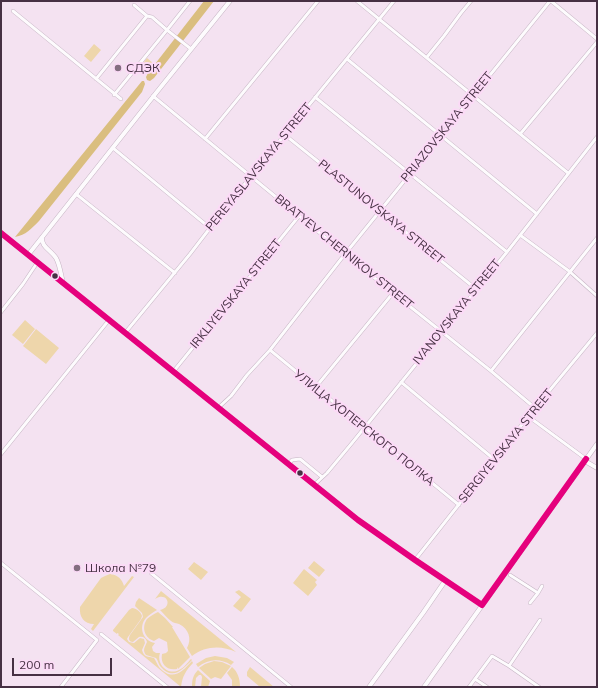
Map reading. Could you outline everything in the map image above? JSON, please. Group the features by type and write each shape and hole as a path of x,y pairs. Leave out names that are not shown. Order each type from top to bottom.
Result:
{"main road":[{"path":"28,255 230,1"},
{"path":"1,233 370,529 482,605"},
{"path":"42,237 44,246 57,259 63,283"},
{"path":"424,687 597,444"},
{"path":"585,460 597,467"},
{"path":"369,687 445,581"}],"street":[{"path":"114,95 190,1"},
{"path":"205,139 318,1"},
{"path":"357,1 568,173"},
{"name":"PEREYASLAVSKAYA STREET","path":"125,332 175,273 251,176 394,1"},
{"path":"426,57 471,1"},
{"path":"520,134 597,40 550,1"},
{"name":"PRIAZOVSKAYA STREET","path":"218,408 231,396 247,375 270,350 345,254 550,1"},
{"path":"134,5 147,16 152,17 191,49"},
{"path":"13,11 114,95 121,99"},
{"path":"96,79 147,16"},
{"path":"347,60 537,214"},
{"name":"BRATYEV CHERNIKOV STREET","path":"153,96 535,408"},
{"path":"316,97 507,252"},
{"name":"PLASTUNOVSKAYA STREET","path":"285,135 476,289"},
{"name":"IVANOVSKAYA STREET","path":"314,485 337,461 364,428 507,252 597,137"},
{"path":"113,148 210,228"},
{"path":"76,194 175,273"},
{"name":"IRKLIYEVSKAYA STREET","path":"173,372 299,216"},
{"path":"520,235 570,271 597,296"},
{"path":"490,371 597,238"},
{"path":"1,312 38,263"},
{"path":"316,388 394,293"},
{"path":"1,454 109,320"},
{"name":"SERGIYEVSKAYA STREET","path":"415,560 535,408 597,333"},
{"name":"УЛИЦА ХОПЕРСКОГО ПОЛКА","path":"270,350 459,505"},
{"path":"401,382 495,460"},
{"path":"529,416 585,460"},
{"path":"289,464 292,460 300,459 322,477"},
{"path":"1,563 96,640 61,687"},
{"path":"150,572 291,687"},
{"path":"510,575 538,593"},
{"path":"530,603 542,586"},
{"path":"509,666 540,620"},
{"path":"101,634 167,687"},
{"path":"469,687 492,656 539,687"},
{"path":"475,678 487,687"}],"shaded area":[{"path":"204,1 214,1 154,78 150,81 147,80 146,77 148,73"},
{"path":"94,44 101,50 91,62 84,56"},
{"path":"147,58 153,63 144,75 138,70"},
{"path":"142,81 144,81 145,84 142,92 39,221 25,233 15,237"},
{"path":"25,320 35,329 23,344 12,335"},
{"path":"36,329 59,348 46,364 23,346"},
{"path":"314,561 325,570 319,577 308,568"},
{"path":"194,562 208,572 201,580 188,569"},
{"path":"304,569 317,580 315,582 317,585 308,596 293,583"},
{"path":"110,574 119,578 124,586 132,576 134,577 93,631 91,629 94,624 87,623 81,617 80,607 101,578"},
{"path":"239,590 251,599 241,612 233,606 241,597 235,592"},
{"path":"161,591 236,652 225,648 208,648 192,656 187,648 189,645 189,634 187,631 179,624 172,622 160,610 164,609 168,604 166,598 159,597 155,599"},
{"path":"139,598 157,610 146,618 142,625 142,629 147,640 155,643 152,647 153,651 160,653 159,657 161,665 167,670 175,671 182,668 191,659 192,660 181,670 169,673 160,666 156,658 146,655 144,650 147,642 146,639 139,637 133,642 129,640 130,635 143,617 142,613 135,606"},
{"path":"132,608 138,610 142,616 127,639 129,642 134,643 140,638 144,639 145,643 142,650 144,654 154,658 159,667 168,674 173,675 181,672 192,661 193,663 183,677 181,687 118,635 119,634 113,631"},
{"path":"158,612 173,627 190,657 178,669 178,667 177,669 167,668 163,664 162,654 168,651 167,642 159,638 154,641 151,640 146,635 144,629 145,622"},
{"path":"215,656 227,658 234,662 231,665 223,661 214,660 206,662 198,667 196,664 206,658"},
{"path":"214,661 222,662 231,666 221,679 215,677 211,679 199,668"},
{"path":"232,667 236,671 240,681 240,687 232,687 232,680 227,673"},
{"path":"250,667 274,687 260,687 247,676 247,672"},
{"path":"198,670 210,681 208,687 201,687 202,677 199,675 196,678 195,687 192,687 193,678"}],"transit line":[{"path":"1,233 358,520 482,605"},
{"path":"482,605 586,459"}],"place":[{"name":"СДЭК","path":"118,68"},
{"name":"Школа №79","path":"77,568"}]}
